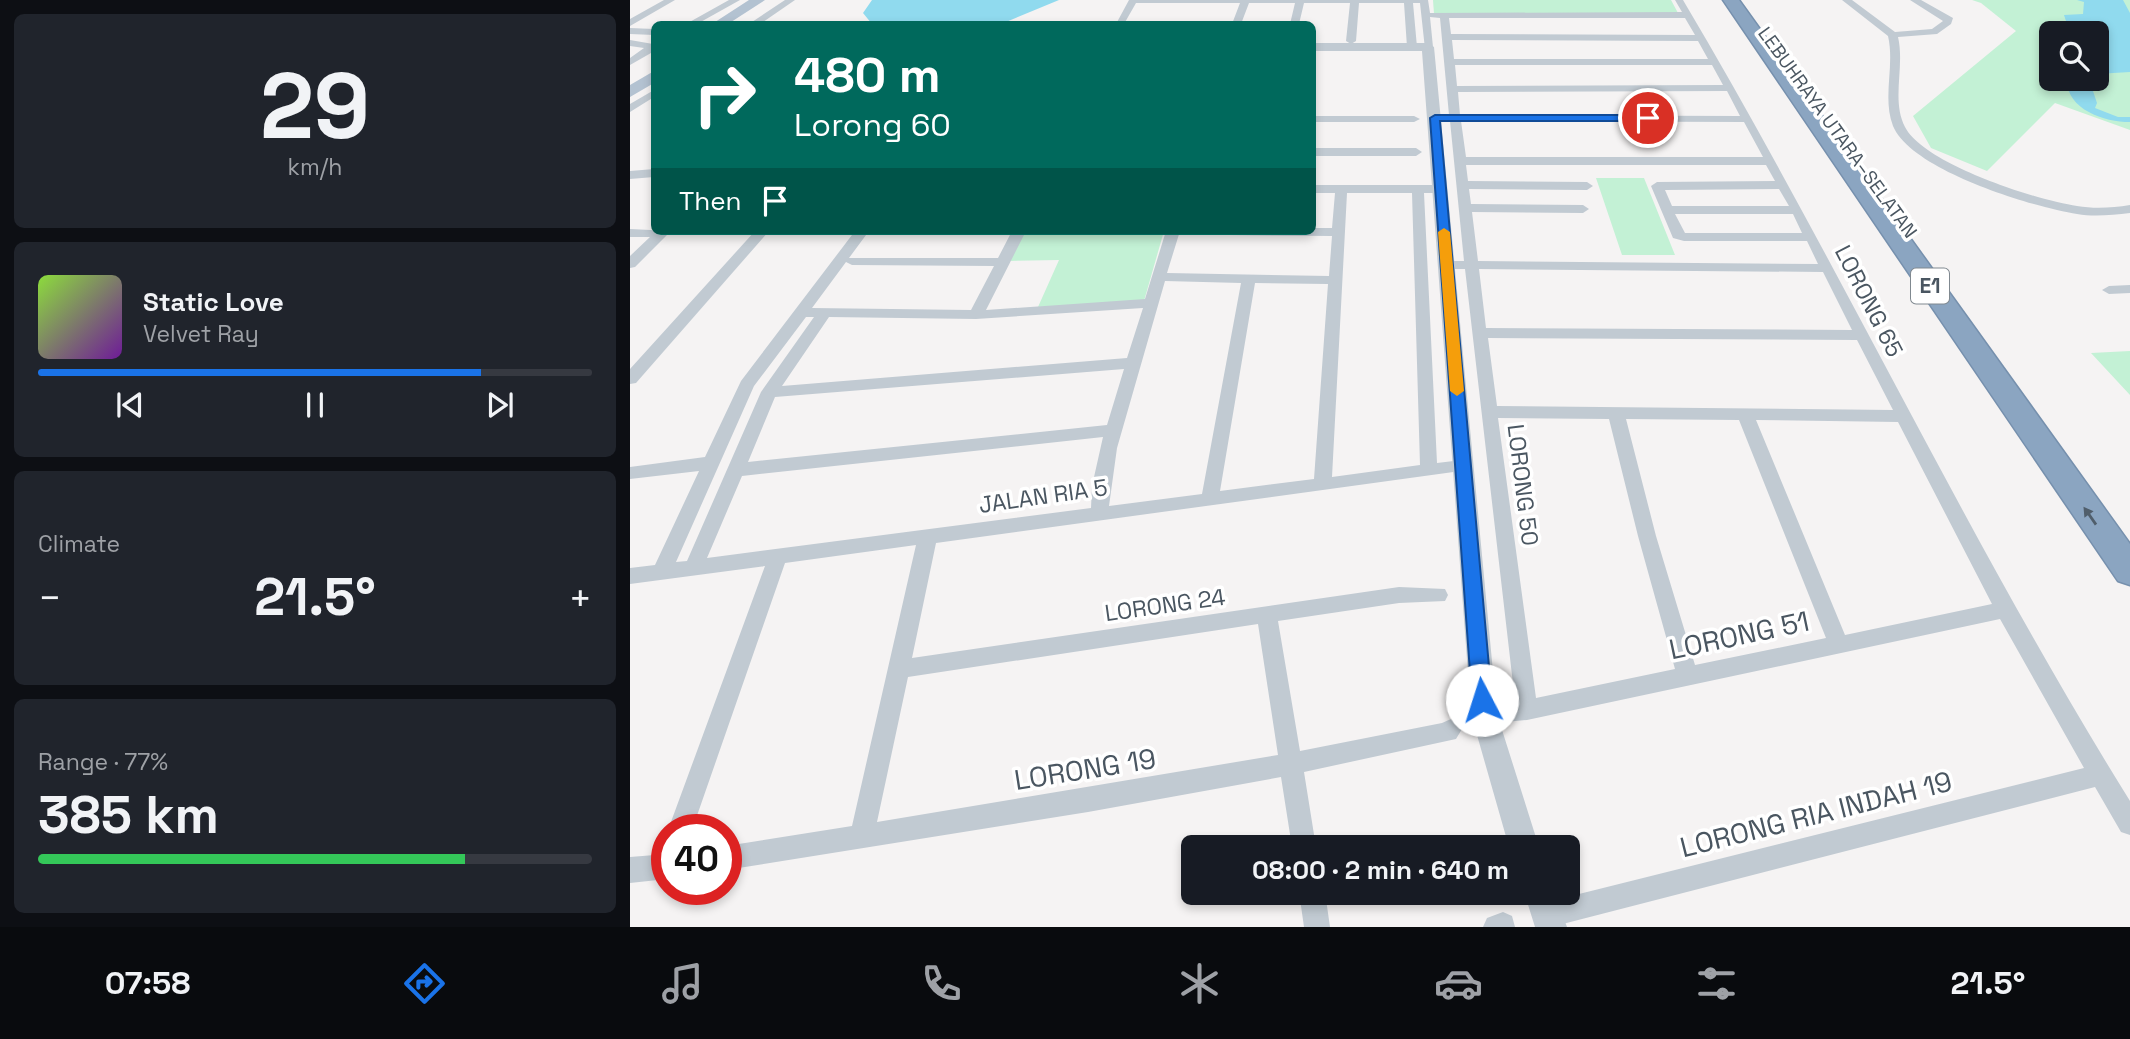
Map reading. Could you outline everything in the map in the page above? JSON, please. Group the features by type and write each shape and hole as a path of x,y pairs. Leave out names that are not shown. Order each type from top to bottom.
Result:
{"highway":[{"name":"LEBUHRAYA UTARA–SELATAN","path":"1731,0 2130,571"},
{"name":"LEBUHRAYA UTARA–SELATAN","path":"1744,0 2130,535"}],"main road":[{"path":"718,18 758,0"},
{"path":"740,21 774,0"},
{"path":"630,80 651,67"},
{"path":"630,92 651,78"}],"street":[{"path":"630,24 671,0"},
{"path":"718,18 736,0"},
{"path":"759,21 791,0"},
{"path":"1121,21 1133,0 1424,0 1425,15 1420,47"},
{"path":"1238,21 1245,0"},
{"path":"1296,21 1300,0"},
{"path":"1351,41 1355,0"},
{"path":"1408,0 1435,119 1484,714 1520,835"},
{"name":"LORONG 65","path":"1679,0 1770,161 2049,692 2130,823"},
{"path":"1848,0 1893,35 1896,60 1892,82 1895,113 1900,130 1914,147 1964,174 2042,202 2079,210 2130,209"},
{"path":"1893,35 1934,32 1948,22 1948,18 1938,10 1913,0"},
{"path":"1425,15 1688,15"},
{"name":"LORONG 50","path":"1444,15 1452,89 1435,119 1460,161 1527,710"},
{"path":"630,24 651,25"},
{"path":"630,33 651,35"},
{"path":"1447,37 1701,38"},
{"path":"630,43 646,44 650,49 630,62"},
{"path":"1316,47 1420,47"},
{"path":"1450,62 1714,62"},
{"path":"1452,89 1729,89"},
{"path":"630,109 651,95"},
{"path":"1316,119 1746,119"},
{"path":"1316,152 1416,152"},
{"path":"1460,161 1770,161"},
{"path":"630,175 651,173"},
{"path":"630,186 651,183"},
{"path":"1463,185 1587,186"},
{"path":"1782,185 1658,185 1678,234 1684,237 1810,237"},
{"path":"1316,189 1440,189"},
{"path":"1323,484 1341,189"},
{"path":"1418,189 1429,470"},
{"path":"1466,208 1583,209"},
{"path":"1667,210 1796,210"},
{"path":"630,233 651,232"},
{"path":"1316,232 1338,232"},
{"path":"630,264 660,235"},
{"path":"630,379 758,235"},
{"path":"662,571 747,385 859,235"},
{"path":"976,315 1017,235"},
{"path":"1100,514 1103,470 1113,430 1172,235"},
{"path":"852,261 1003,262"},
{"path":"1447,265 1826,268"},
{"path":"1159,277 1335,279"},
{"path":"1210,499 1249,278"},
{"path":"2109,290 2130,289"},
{"path":"801,312 976,315 1151,303"},
{"path":"694,567 769,392 824,313"},
{"path":"1480,333 1861,335"},
{"path":"769,392 1133,363"},
{"path":"1489,412 1903,416"},
{"path":"1616,413 1647,536 1688,676"},
{"path":"1745,414 1839,645"},
{"path":"736,470 1113,430"},
{"path":"630,473 711,463"},
{"name":"JALAN RIA 5","path":"630,576 1462,466"},
{"path":"862,837 928,536"},
{"path":"686,814 778,556"},
{"name":"LORONG 24","path":"900,669 1399,596 1438,595"},
{"name":"LORONG 51","path":"1484,714 1527,710 2006,610"},
{"path":"1267,615 1302,835"},
{"name":"LORONG 19","path":"742,856 1290,767 1448,732 1451,729"},
{"name":"LORONG RIA INDAH 19","path":"1546,911 2100,775"},
{"path":"630,870 651,868"},
{"path":"1314,905 1317,927"}],"green space":[{"path":"1433,0 1671,0 1678,13 1434,14"},
{"path":"1972,0 2130,0 2130,130 2055,103 1987,171 1931,148 1913,116 2016,31 1981,3"},
{"path":"1596,178 1644,178 1675,255 1622,255"},
{"path":"1023,235 1163,235 1144,301 1038,307 1059,260 1009,261"},
{"path":"2130,351 2130,395 2091,353"}],"water":[{"path":"872,0 1059,0 1008,21 870,21 863,13"},
{"path":"2077,0 2123,0 2130,13 2130,72 2109,73 2109,21 2066,21 2064,15 2083,14 2084,2"},
{"path":"2069,91 2093,91 2097,103 2095,108 2118,117 2130,117 2130,122 2088,112"}],"slow traffic":[{"path":"1444,232 1457,391"}],"route":[{"path":"1482,700 1435,118 1648,118"}]}
